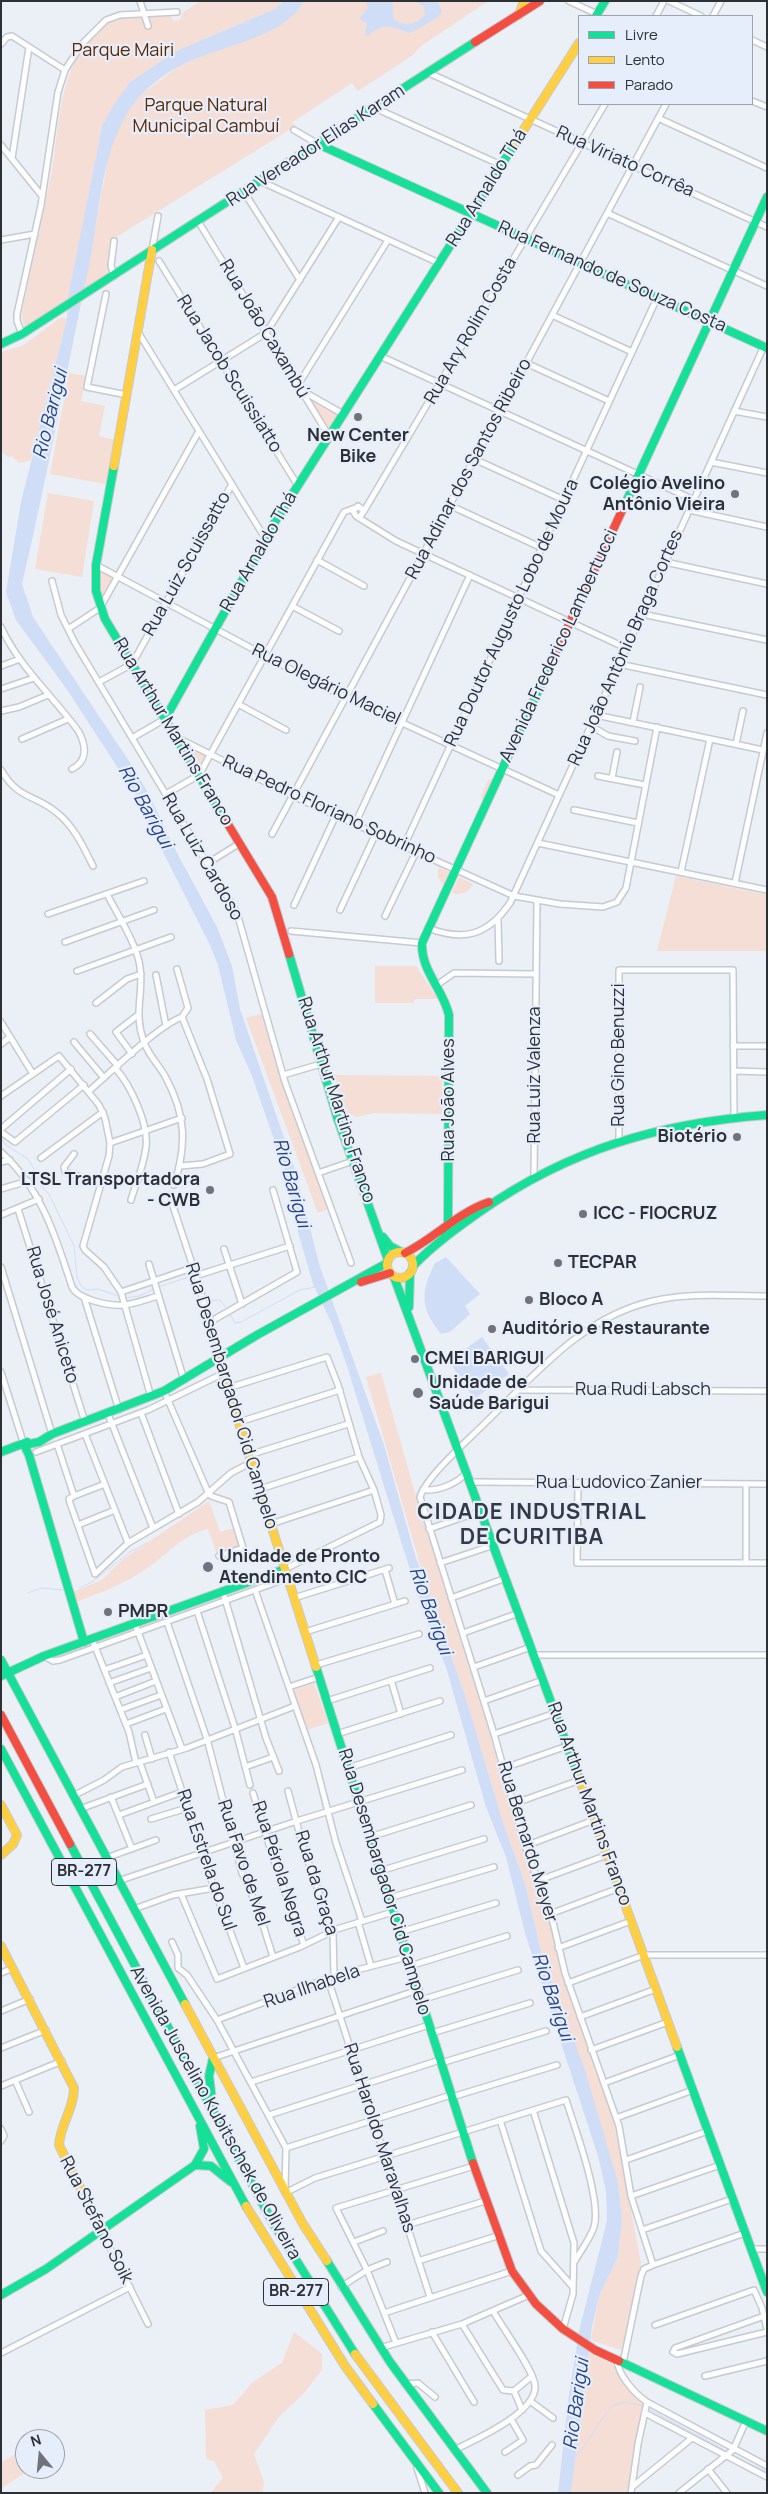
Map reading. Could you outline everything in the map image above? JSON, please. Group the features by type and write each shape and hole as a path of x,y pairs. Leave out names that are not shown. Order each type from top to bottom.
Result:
{"main road":[{"path":"519,15 524,1"},
{"path":"597,15 605,1"},
{"name":"Rua Vereador Elias Karam","path":"1,344 22,334 133,264 537,2"},
{"name":"Rua Arnaldo Thá","path":"165,719 265,538 380,356 383,348 578,45"},
{"name":"Rua Fernando de Souza Costa","path":"318,144 765,347"},
{"name":"Avenida Frederico Lambertucci","path":"422,943 767,197"},
{"name":"Rua Arthur Martins Franco","path":"152,250 96,565 96,591 100,608 240,843 275,906 321,1064 388,1261"},
{"path":"133,264 143,265 148,273"},
{"path":"422,943 423,963 437,985"},
{"name":"Rua João Alves","path":"437,985 447,1003 449,1015 448,1223 444,1238"},
{"path":"347,1286 392,1275 404,1277 444,1238 494,1201 534,1176 572,1157 619,1140 683,1123 734,1116 767,1115"},
{"path":"1,1452 45,1434 52,1434 108,1414 164,1391 261,1339 275,1327 388,1261 393,1254 403,1253 416,1248 469,1208 494,1201"},
{"name":"Rua Arthur Martins Franco","path":"379,1231 390,1246 403,1253"},
{"path":"403,1253 411,1258 412,1269"},
{"path":"388,1261 392,1275"},
{"name":"Rua Arthur Martins Franco","path":"410,1316 408,1292 412,1269"},
{"name":"Rua Arthur Martins Franco","path":"392,1275 410,1316 482,1511 767,2292"},
{"name":"Rua Desembargador Cid Campelo","path":"219,1360 485,2201 512,2271 529,2295 563,2330 595,2350 767,2431"},
{"path":"24,1444 88,1641"},
{"path":"4,1674 44,1656 285,1570"},
{"path":"1,1660 4,1674 73,1796 285,2193 380,2348 454,2450 488,2493"},
{"name":"Avenida Juscelino Kubitschek de Oliveira","path":"1,1716 273,2223 332,2319 397,2413 458,2493"},
{"name":"Avenida Juscelino Kubitschek de Oliveira","path":"1,1749 235,2187 313,2317 412,2459 439,2493"},
{"path":"1,1855 11,1846 17,1835 2,1808"},
{"path":"1,1946 62,2061"},
{"path":"213,2058 209,2076 215,2117"},
{"name":"Rua Stefano Soik","path":"62,2061 74,2085 74,2098 60,2132 59,2145 101,2230"},
{"path":"195,2165 204,2149 197,2114"},
{"path":"1,2295 31,2278 195,2165 205,2163 213,2166 235,2187"}],"street":[{"path":"140,1 148,26"},
{"path":"568,1 597,15"},
{"path":"657,15 664,1"},
{"path":"668,1 699,15"},
{"path":"714,15 721,1"},
{"path":"22,334 17,318 42,196 58,92 65,70 82,44 106,20 120,16 177,12"},
{"path":"1,44 8,36 14,37 65,70"},
{"path":"753,40 767,47"},
{"path":"12,158 29,47"},
{"name":"Rua Viriato Corrêa","path":"429,73 767,227"},
{"path":"753,100 767,107"},
{"name":"Rua Ary Rolim Costa","path":"361,512 440,384 603,105"},
{"name":"Rua Adinar dos Santos Ribeiro","path":"272,834 665,105"},
{"path":"374,108 501,165"},
{"path":"658,118 767,168"},
{"name":"Rua Fernando de Souza Costa","path":"294,130 318,144"},
{"path":"1,145 42,196"},
{"path":"260,181 439,263"},
{"path":"244,192 300,280"},
{"path":"607,213 767,286"},
{"name":"Rua Arthur Martins Franco","path":"152,250 158,216"},
{"path":"174,390 266,333 339,217"},
{"name":"Rua João Caxambú","path":"198,221 329,436"},
{"path":"1,240 35,234"},
{"path":"114,240 111,266 114,276"},
{"path":"343,414 300,387 388,240"},
{"name":"Rua Jacob Scuissiatto","path":"160,261 298,486"},
{"path":"106,294 87,387 127,395"},
{"name":"Rua Doutor Augusto Lobo de Moura","path":"404,846 657,298"},
{"path":"552,315 632,352"},
{"path":"138,331 265,538"},
{"name":"Rua João Antônio Braga Cortes","path":"498,919 514,896 734,411 765,347"},
{"path":"380,356 694,500"},
{"path":"526,363 610,401"},
{"path":"734,411 767,417"},
{"path":"68,629 100,608 199,430"},
{"path":"474,459 564,500"},
{"path":"711,462 767,473"},
{"name":"Rua Luiz Scuissatto","path":"132,664 232,484"},
{"path":"449,505 542,548"},
{"path":"689,510 767,527"},
{"path":"166,794 199,775 345,511 361,512 388,536 423,554 626,648"},
{"path":"317,560 364,586"},
{"path":"665,562 767,584"},
{"name":"Rua Olegário Maciel","path":"96,565 264,656 346,697 559,796"},
{"path":"355,824 470,575"},
{"name":"Rua Luiz Cardoso","path":"52,581 68,629 239,918 283,1075 351,1263"},
{"path":"292,606 339,631"},
{"path":"642,614 767,640"},
{"path":"1,626 20,659 79,732 84,748 83,760 72,769"},
{"path":"1,643 8,641"},
{"path":"1,666 20,659"},
{"path":"99,682 132,664"},
{"path":"619,664 767,695"},
{"path":"1,688 34,678"},
{"path":"633,722 640,688"},
{"path":"1,711 19,707 48,695"},
{"path":"238,704 286,730"},
{"path":"736,744 743,711"},
{"path":"596,715 763,750"},
{"path":"22,739 68,719"},
{"path":"132,738 165,719"},
{"path":"591,726 608,736 635,741"},
{"name":"Rua Pedro Floriano Sobrinho","path":"176,737 293,796 514,896 596,907 609,906 617,902 623,894 657,728"},
{"path":"735,883 767,733"},
{"path":"681,872 710,739"},
{"path":"612,778 617,752"},
{"path":"1,770 17,791 50,808 68,822 93,866"},
{"path":"598,776 646,785"},
{"path":"574,810 638,823"},
{"path":"294,905 336,816"},
{"path":"340,910 376,834"},
{"path":"538,842 767,890"},
{"path":"208,863 240,843"},
{"path":"385,916 416,852"},
{"path":"48,914 144,881"},
{"path":"107,894 135,950 141,974 138,1015 144,1043 166,1078 182,1118 182,1159 174,1184"},
{"name":"Rua Luiz Valenza","path":"534,1176 537,900"},
{"path":"66,942 154,910"},
{"path":"428,928 452,935 467,935 480,931 498,919"},
{"path":"498,919 499,961"},
{"path":"291,931 422,943"},
{"path":"77,971 171,937"},
{"path":"89,1091 144,1043 166,1026 182,1017 188,1008 177,969"},
{"name":"Rua Gino Benuzzi","path":"619,1140 619,970 733,970 733,1046"},
{"path":"437,985 454,973 535,974"},
{"path":"96,1003 122,982 141,974"},
{"path":"156,975 166,1026"},
{"path":"132,1054 116,1032 138,1015"},
{"path":"180,1166 203,1164 230,1154 207,1079 182,1017"},
{"path":"1,1022 33,1074"},
{"path":"90,1034 117,1067 132,1091 144,1132 146,1150 131,1200"},
{"path":"1,1044 10,1037"},
{"path":"74,1042 104,1078"},
{"path":"734,1116 733,1046 767,1046"},
{"path":"1,1096 59,1056 89,1091 103,1112 110,1143 109,1156 83,1246 104,1267 122,1298 151,1397"},
{"path":"283,1075 321,1064"},
{"path":"71,1069 1,1130 16,1142 84,1085"},
{"path":"734,1071 767,1072"},
{"path":"41,1158 103,1112"},
{"path":"110,1143 182,1118"},
{"path":"1,1152 28,1181 39,1199 54,1231 76,1294 84,1297 122,1298 156,1288 192,1268"},
{"path":"74,1154 64,1167 65,1172 101,1183"},
{"path":"1,1162 10,1160"},
{"path":"318,1173 353,1161"},
{"path":"1,1189 28,1181"},
{"path":"208,1323 296,1274 297,1267 273,1190"},
{"path":"1,1214 39,1199"},
{"name":"Rua Desembargador Cid Campelo","path":"171,1200 219,1360"},
{"name":"Rua José Aniceto","path":"18,1208 85,1422"},
{"path":"195,1276 290,1246"},
{"path":"224,1250 242,1304"},
{"path":"148,1264 184,1380"},
{"path":"1,1267 52,1434"},
{"path":"122,1298 156,1288"},
{"path":"423,1490 459,1449 577,1336 623,1310 655,1300 683,1296 767,1296"},
{"path":"84,1297 118,1410"},
{"path":"228,1388 328,1357 340,1390 359,1458 374,1490 381,1515 380,1522 285,1570"},
{"path":"1,1372 24,1444"},
{"path":"36,1452 140,1413 224,1373"},
{"path":"239,1422 340,1390"},
{"name":"Rua Rudi Labsch","path":"520,1390 767,1391"},
{"path":"164,1391 208,1492 214,1498 228,1500 243,1548 219,1556"},
{"path":"140,1413 179,1514"},
{"path":"108,1414 153,1528"},
{"path":"105,1484 74,1496 69,1501 95,1574 128,1543 179,1514 250,1459 348,1424"},
{"path":"85,1434 128,1543"},
{"path":"57,1444 74,1496"},
{"path":"260,1489 359,1458"},
{"path":"423,1490 433,1490 457,1482 467,1472"},
{"name":"Rua Ludovico Zanier","path":"471,1482 767,1484"},
{"path":"578,1483 577,1563 767,1563"},
{"path":"746,1484 746,1563"},
{"path":"271,1524 374,1490"},
{"name":"Rua Bernardo Meyer","path":"423,1490 421,1501 429,1529 474,1667 525,1846 550,1914 568,1983 616,2118 626,2160 631,2196 653,2265"},
{"path":"78,1525 115,1510"},
{"path":"429,1529 482,1511"},
{"path":"440,1563 494,1544"},
{"path":"294,1598 387,1569 395,1604"},
{"path":"44,1656 56,1661 288,1578"},
{"path":"451,1598 506,1578"},
{"path":"255,1590 316,1765 371,1966"},
{"path":"223,1592 273,1757 279,1771"},
{"path":"305,1632 405,1601"},
{"path":"197,1611 235,1728 250,1785"},
{"path":"462,1633 519,1613"},
{"name":"Rua Favo de Mel","path":"167,1622 207,1739 244,1878 257,1906 273,1957"},
{"path":"135,1624 182,1750"},
{"path":"316,1665 419,1634"},
{"path":"88,1641 95,1648 115,1696 138,1763 154,1802"},
{"path":"474,1667 531,1647"},
{"path":"104,1670 146,1655"},
{"path":"534,1655 767,1655"},
{"path":"109,1683 151,1668"},
{"path":"327,1701 430,1668"},
{"path":"288,1687 319,1677"},
{"path":"391,1680 401,1714"},
{"path":"484,1701 543,1680"},
{"path":"115,1696 156,1681"},
{"path":"120,1710 161,1695"},
{"path":"337,1734 440,1701"},
{"path":"73,1796 119,1769 169,1752 182,1750 295,1706"},
{"path":"126,1724 166,1708"},
{"path":"494,1734 555,1713"},
{"path":"144,1735 152,1759"},
{"path":"348,1768 451,1735"},
{"path":"504,1768 567,1746"},
{"name":"Rua Estrela do Sul","path":"169,1752 214,1888 244,1968"},
{"path":"245,1768 273,1757"},
{"path":"118,1881 297,1821 462,1770"},
{"path":"513,1804 580,1780"},
{"path":"80,1809 148,1784"},
{"name":"Rua da Graça","path":"288,1791 304,1850 333,1932 334,1976"},
{"path":"119,1815 182,1792"},
{"name":"Rua Pérola Negra","path":"253,1793 304,1945"},
{"path":"111,1797 132,1848"},
{"path":"370,1836 471,1805"},
{"path":"151,1819 188,1808"},
{"path":"525,1846 594,1820"},
{"path":"380,1871 484,1839"},
{"path":"106,1858 156,1840"},
{"path":"1,1850 11,1846"},
{"path":"537,1881 607,1855"},
{"path":"389,1898 494,1867"},
{"path":"134,1909 181,1894 214,1888"},
{"path":"550,1914 619,1888"},
{"path":"181,1894 218,1979 304,1945 337,1929 393,1912"},
{"path":"400,1932 496,1903"},
{"path":"558,1948 631,1921"},
{"path":"410,1966 507,1936"},
{"path":"172,1942 178,1955 178,1968 187,1975 217,2020 286,2148 285,2193 315,2178 566,2100 589,2176 595,2210 593,2229 575,2261"},
{"path":"568,1983 644,1955 767,1955"},
{"name":"Rua Ilhabela","path":"217,2020 334,1976 408,1957"},
{"path":"1,1973 13,1968"},
{"path":"421,2000 518,1970"},
{"name":"Rua Haroldo Maravalhas","path":"328,1979 430,2297"},
{"path":"580,2017 656,1989"},
{"path":"213,2058 418,1990"},
{"path":"1,2011 30,1999"},
{"path":"251,2082 351,2050 530,2003"},
{"path":"591,2050 668,2022"},
{"path":"1,2048 46,2030"},
{"path":"269,2115 362,2085 546,2031"},
{"path":"604,2083 680,2055"},
{"path":"1,2086 62,2061"},
{"path":"286,2148 557,2065"},
{"path":"15,2080 29,2112"},
{"path":"616,2118 693,2090"},
{"path":"533,2110 573,2239 575,2261 573,2287 571,2304 563,2330"},
{"path":"500,2120 541,2251 573,2287"},
{"path":"1,2129 4,2136 1,2141"},
{"path":"626,2160 708,2131"},
{"path":"631,2196 720,2165"},
{"path":"396,2343 367,2270 336,2208 474,2166"},
{"path":"642,2230 732,2199"},
{"path":"407,2225 485,2201"},
{"name":"Rua Stefano Soik","path":"101,2230 148,2324"},
{"path":"354,2242 384,2231"},
{"path":"745,2233 644,2269 619,2370 646,2407 692,2438 767,2477"},
{"path":"418,2261 497,2236"},
{"path":"751,2249 767,2249"},
{"path":"341,2287 367,2270 387,2262"},
{"path":"384,2313 512,2271"},
{"path":"1,2353 130,2287"},
{"path":"655,2325 752,2290 756,2293 764,2316 767,2330 677,2354 673,2352 675,2348 764,2316"},
{"path":"380,2348 462,2324 529,2295"},
{"path":"454,2450 478,2439 522,2410 530,2402 535,2387 532,2376 493,2311"},
{"path":"462,2324 501,2389 504,2391 514,2391 532,2376"},
{"path":"432,2332 474,2402"},
{"path":"705,2376 767,2361"},
{"path":"405,2384 418,2383 435,2397"},
{"path":"514,2391 522,2410"},
{"path":"530,2402 553,2418"},
{"path":"646,2407 767,2466"},
{"path":"631,2490 639,2436 646,2407"},
{"path":"506,2452 523,2440 511,2418"},
{"path":"679,2493 733,2450 746,2421"},
{"path":"631,2490 692,2438"},
{"path":"518,2475 530,2466 536,2465 552,2445"},
{"path":"412,2459 425,2493"},
{"path":"708,2469 727,2493"}],"green space":[{"name":"Parque Mairi","path":"201,1 284,1 275,9 176,51 130,82 102,126 68,300 26,326 23,323 22,312 54,160 63,96 69,75 78,56 90,39 113,21 128,17 145,16 170,16 174,21 180,20 183,12"},
{"name":"Parque Natural Municipal Cambuí","path":"304,1 488,1 421,46 413,55 358,91 352,83 291,123 296,125 289,130 110,241 107,276 83,292 110,149 118,127 139,96 178,67 301,7"},
{"path":"60,318 67,318 31,460 19,463 12,456 8,457 1,451 1,352 22,346"},
{"path":"69,373 86,376 81,401 105,406 99,436 115,440 106,484 50,474"},
{"path":"310,398 338,414 329,429"},
{"path":"48,493 94,501 82,577 35,569"},
{"path":"99,570 114,578 100,601"},
{"path":"185,744 205,755 199,768"},
{"path":"496,779 484,804 481,796 488,780"},
{"path":"438,867 449,872 443,885 438,877"},
{"path":"676,876 767,895 767,951 657,951"},
{"path":"459,877 473,884 464,893 452,893"},
{"path":"375,966 416,966 438,999 416,999 414,1003 375,1003"},
{"path":"264,1013 282,1080 328,1209 318,1213 246,1018"},
{"path":"334,1075 442,1076 442,1114 374,1113 356,1117 345,1111"},
{"path":"381,1373 417,1500 488,1728 516,1828 552,1927 557,1957 613,2117 641,2263 622,2350 591,2340 599,2296 618,2257 622,2219 618,2182 584,2070 542,1955 525,1883 504,1826 465,1695 425,1582 366,1377"},
{"path":"209,1501 220,1532 235,1528 240,1546 217,1554 208,1529 198,1532 181,1541 135,1576 76,1602 73,1592 102,1580 122,1560"},
{"path":"314,1683 328,1723 307,1730 294,1690"},
{"path":"294,2332 322,2354 322,2370 305,2392 278,2418 254,2454 264,2482 262,2493 210,2493 223,2478 214,2461 206,2459 205,2410 233,2405 254,2381 282,2363"},
{"path":"589,2353 612,2363 618,2374 643,2404 627,2493 571,2493"},
{"path":"15,2454 15,2479 1,2489 1,2463"}],"water":[{"name":"Rio Barigui","path":"284,1 304,1 295,14 281,25 247,41 193,60 160,78 135,102 115,138 104,178 90,261 22,584 33,617 137,773 217,927 232,966 240,1009 297,1176 319,1264 384,1445 415,1555 465,1695 504,1826 525,1883 542,1955 585,2070 618,2182 622,2219 618,2257 599,2296 592,2327 571,2493 558,2493 569,2394 580,2327 607,2221 606,2191 598,2156 525,1933 506,1857 486,1807 446,1667 426,1619 347,1366 332,1324 313,1284 292,1211 287,1177 252,1076 236,1040 218,965 138,799 68,691 16,620 6,592 21,502 67,318 68,297 102,126 130,82 176,51 275,9"},
{"path":"366,1 392,1 394,20 402,23 414,23 425,15 424,6 412,1 437,1 442,11 437,18 412,32 383,27 368,36 365,34 367,23 359,19 368,8"},
{"path":"446,1257 480,1294 465,1306 470,1314 450,1332 441,1334 429,1316 424,1300 427,1283 435,1263"},
{"path":"482,1337 509,1374 474,1399 449,1361"}],"waterway":[{"path":"1,1138 6,1145 28,1159 36,1172 41,1186 49,1194 74,1246 77,1277 81,1286 87,1290 98,1289 121,1297"},
{"path":"158,1287 189,1277 195,1291"},
{"path":"230,1314 235,1323 241,1322 300,1290 315,1287"},
{"path":"125,1298 139,1296 154,1289"},
{"path":"206,1301 220,1300 228,1310"},
{"path":"79,1588 92,1582 130,1552 147,1543"},
{"path":"28,1593 41,1588 64,1590"},
{"name":"Rio Barigui","path":"575,2457 612,2407 623,2403 643,2406"},
{"path":"647,2408 723,2449"},
{"path":"740,2459 767,2472"}],"traffic: fast":[{"path":"597,15 605,1"},
{"path":"1,344 22,334 475,42"},
{"path":"318,144 767,348"},
{"path":"165,719 276,520 514,145"},
{"path":"626,502 767,197"},
{"path":"114,466 96,565 96,591 105,619 226,821"},
{"path":"444,1238 448,1223 449,1015 425,962 422,943 551,663"},
{"path":"289,954 338,1120 388,1260"},
{"path":"413,1266 454,1230 514,1189 582,1155 653,1133 690,1125 767,1115"},
{"path":"383,1237 390,1246 401,1252"},
{"path":"24,1445 39,1442 52,1434 164,1391 257,1335 387,1263"},
{"path":"409,1307 410,1273"},
{"path":"394,1277 579,1778"},
{"path":"1,1452 27,1442"},
{"path":"24,1445 29,1455 84,1642"},
{"path":"1,1676 44,1656 285,1569"},
{"path":"1,1660 185,2004"},
{"path":"316,1667 473,2163"},
{"path":"1,1749 246,2206"},
{"path":"70,1844 273,2223 355,2354"},
{"path":"677,2047 767,2292"},
{"path":"213,2058 209,2076 213,2107"},
{"path":"1,2295 46,2269 195,2165 204,2149 200,2126"},
{"path":"195,2165 211,2166 231,2182"},
{"path":"327,2261 390,2362 487,2493"},
{"path":"619,2361 767,2431"},
{"path":"373,2404 439,2493"}],"traffic: slow":[{"path":"519,15 524,1"},
{"path":"514,145 578,45"},
{"path":"114,466 152,250"},
{"path":"400,1252 409,1256 413,1265 409,1274 400,1278 391,1274 387,1265 391,1256 400,1252"},
{"path":"219,1360 316,1667"},
{"path":"579,1778 677,2047"},
{"path":"1,1805 17,1835 13,1844 1,1855"},
{"path":"1,1946 74,2088 72,2103 59,2145 101,2230"},
{"path":"185,2004 303,2224 327,2261"},
{"path":"246,2206 345,2366 373,2404"},
{"path":"355,2354 458,2493"}],"traffic: jam":[{"path":"475,42 540,1"},
{"path":"551,663 626,502"},
{"path":"226,821 272,897 289,954"},
{"path":"405,1253 467,1212 489,1202"},
{"path":"361,1282 390,1273"},
{"path":"1,1715 70,1844"},
{"path":"473,2163 512,2271 536,2304 563,2329 595,2350 619,2361"}],"place":[{"name":"New Center Bike","path":"358,417"},
{"name":"Colégio Avelino Antônio Vieira","path":"735,494"},
{"name":"Biotério","path":"737,1137"},
{"name":"LTSL Transportadora - CWB","path":"210,1190"},
{"name":"ICC - FIOCRUZ","path":"583,1214"},
{"name":"TECPAR","path":"558,1263"},
{"name":"Bloco A","path":"529,1300"},
{"name":"Auditório e Restaurante","path":"492,1329"},
{"name":"CMEI BARIGUI","path":"415,1359"},
{"name":"Unidade de Saúde Barigui","path":"418,1393"},
{"name":"Unidade de Pronto Atendimento CIC","path":"208,1567"},
{"name":"PMPR","path":"108,1612"}],"district":[{"name":"CIDADE INDUSTRIAL DE CURITIBA","path":"532,1526"}]}
